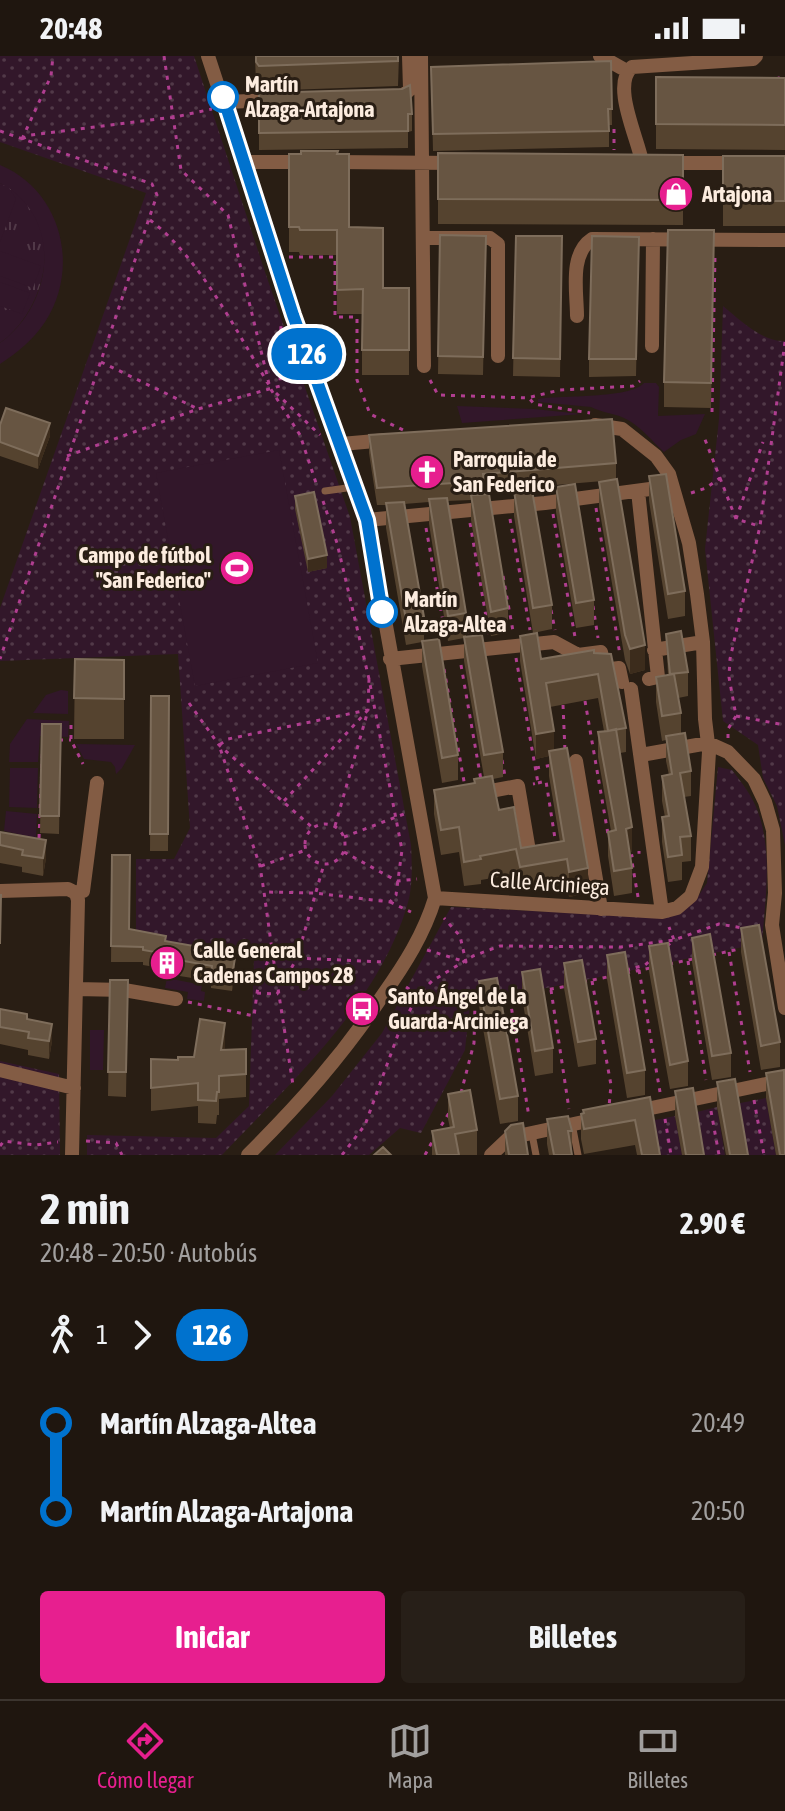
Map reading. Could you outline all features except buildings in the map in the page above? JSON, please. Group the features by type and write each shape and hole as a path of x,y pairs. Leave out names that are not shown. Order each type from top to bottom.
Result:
{"street":[{"path":"208,56 220,105 245,162 293,315 367,520 435,898 418,941 359,1031 319,1083 248,1155"},
{"path":"387,97 402,96 410,89 409,56"},
{"path":"421,56 424,366"},
{"path":"600,56 627,71"},
{"path":"753,163 634,162 637,137 625,106 624,77 632,67 753,59 756,56"},
{"path":"220,105 285,100"},
{"path":"245,162 474,163"},
{"path":"425,238 490,238 498,244 498,356"},
{"path":"577,316 578,256 583,245 592,239 785,240"},
{"path":"652,346 653,239"},
{"path":"390,659 554,642 578,655 601,652 604,670 626,686 641,755 662,912 677,908 691,896 699,877 709,762 703,642 689,543 669,474 656,456 622,429 603,424 575,426"},
{"path":"341,444 403,435"},
{"path":"367,520 551,503 673,486"},
{"path":"638,491 658,677 649,679"},
{"path":"654,650 703,642"},
{"path":"641,755 708,743 728,752 754,779 773,830 780,893 772,925 785,1008"},
{"path":"576,761 601,909"},
{"path":"0,891 83,891 97,783"},
{"path":"466,795 513,787 530,857"},
{"path":"72,1155 76,893"},
{"name":"Calle Arciniega","path":"435,898 662,912"},
{"path":"76,989 124,990 176,999"},
{"path":"0,1070 74,1088"},
{"path":"491,1155 509,1138 785,1080"}],"lane":[{"path":"325,491 356,487"},
{"path":"572,1124 578,1155"},
{"path":"532,1133 536,1155"}],"path":[{"path":"22,139 51,76 53,56"},
{"path":"164,56 181,170 228,215 270,388 324,439 341,444"},
{"path":"770,81 785,76"},
{"path":"22,139 31,135 175,117 220,105"},
{"path":"614,129 614,150"},
{"path":"0,131 152,184 157,195 0,659"},
{"path":"149,219 164,230 192,266 300,435 337,543 369,679 402,850 396,895 390,902"},
{"path":"712,412 714,251"},
{"path":"288,257 335,257 335,317 357,317 357,380 370,414 403,435"},
{"path":"67,456 198,409 280,386 279,327 283,317 293,315"},
{"path":"728,752 728,729 736,716 729,677 730,659 760,526 785,342"},
{"path":"101,362 198,409"},
{"path":"424,366 438,395 529,398 555,391 624,387 640,381"},
{"path":"529,398 534,404 583,410 597,417"},
{"path":"704,437 736,519"},
{"path":"736,519 763,442"},
{"path":"691,493 706,488 720,478"},
{"path":"594,497 626,686"},
{"path":"551,503 578,655"},
{"path":"508,507 532,644"},
{"path":"468,512 491,648"},
{"path":"424,516 448,653"},
{"path":"736,519 760,526"},
{"path":"502,570 515,646"},
{"path":"550,604 554,642"},
{"path":"593,606 601,652"},
{"path":"466,620 471,650"},
{"path":"461,665 483,792"},
{"path":"517,665 538,783"},
{"path":"444,672 466,795"},
{"path":"335,826 368,710 369,679"},
{"path":"585,701 609,836"},
{"path":"189,703 219,745 313,828"},
{"path":"563,705 565,749"},
{"path":"219,745 228,739 368,710"},
{"path":"284,801 368,710"},
{"path":"736,716 785,725"},
{"path":"71,725 71,740 83,764"},
{"path":"39,838 41,739 71,740"},
{"path":"219,745 260,866 293,1085"},
{"path":"502,758 513,787 546,781 557,850"},
{"path":"536,768 552,765"},
{"path":"344,837 418,806"},
{"path":"328,824 335,826 344,837 344,852 336,860 324,864 310,858 306,838 313,828 328,824"},
{"path":"637,840 639,854 631,856 641,912"},
{"path":"260,866 306,850"},
{"path":"344,852 397,881 417,879"},
{"path":"277,994 297,958 324,864"},
{"path":"264,892 315,893 390,902 411,912"},
{"path":"662,912 674,940"},
{"path":"444,918 460,936 466,962"},
{"path":"342,1155 365,1125 400,1029 418,995 432,981 473,956 500,946 621,947 674,940 719,924 761,933 772,925"},
{"path":"665,948 674,940"},
{"path":"663,965 744,948"},
{"path":"176,999 254,1016 257,993 272,950"},
{"path":"427,950 466,962"},
{"path":"729,952 764,1155"},
{"path":"592,981 645,965 655,957"},
{"path":"297,958 384,962"},
{"path":"687,960 719,1155"},
{"path":"623,974 651,968"},
{"path":"639,970 671,1155"},
{"path":"461,1092 474,1043 475,1004 608,977"},
{"path":"592,981 615,1116"},
{"path":"406,987 418,995"},
{"path":"551,989 572,1124"},
{"path":"257,993 277,994"},
{"path":"509,997 532,1133"},
{"path":"425,1155 453,1105"},
{"path":"0,1146 4,1141 35,1145 62,1142"},
{"path":"81,1141 116,1143 122,1155"}],"green space":[{"path":"0,56 194,56 350,517 411,845 409,899 394,942 354,1009 303,1070 222,1155 87,1155 87,1135 216,1138 249,1106 254,959 136,935 136,859 174,859 190,828 178,654 0,661 0,608 146,193 0,142"},
{"path":"0,165 38,192 51,211 63,255 62,278 45,322 25,345 0,364 0,343 17,328 39,288 44,267 44,245 38,224 26,204 9,188 16,199 0,242 0,185 5,186 0,183"},
{"path":"0,183 22,197 36,215 43,237 45,260 31,307 17,327 0,343"},
{"path":"0,251 41,266 33,288 0,276"},
{"path":"0,282 30,293 22,314 0,306"},
{"path":"723,306 760,334 785,341 785,845 777,806 763,778 758,745 723,721 705,549 719,419"},
{"path":"644,383 656,383 659,387 658,416 705,414 696,434 664,452 638,427 623,418 591,407 538,402 538,399 625,392"},
{"path":"457,406 534,409 582,414 462,423"},
{"name":"Campo de fútbol \"San Federico\"","path":"279,450 318,663 195,686 156,473"},
{"path":"68,691 68,714 33,713 46,695"},
{"path":"27,719 69,721 68,737 40,736 38,762 9,762 10,744"},
{"path":"76,744 135,745 116,774 111,762 84,759"},
{"path":"718,767 732,770 740,780 753,801 763,828 767,877 762,943 470,1004 465,1050 421,1133 400,1128 369,1155 275,1155 332,1096 382,1033 451,907 659,917 697,898 707,883"},
{"path":"10,768 38,768 37,808 9,807"},
{"path":"6,811 37,814 36,838 4,831"},
{"path":"167,978 202,985 204,1001 187,999 188,992 165,988"},
{"path":"90,1030 104,1030 103,1070 90,1070"},
{"path":"0,1061 59,1074 60,1155 0,1155"},
{"path":"766,1098 776,1155 744,1155 735,1104"},
{"path":"717,1107 725,1155 700,1155 693,1113"},
{"path":"675,1116 682,1155 656,1155 650,1121"}],"bus line":[{"name":"126","path":"223,97 293,315 367,520 382,612"}],"place":[{"name":"Martín Alzaga-Artajona","path":"223,97"},
{"name":"Artajona","path":"676,194"},
{"name":"Parroquia de San Federico","path":"427,472"},
{"name":"Campo de fútbol \"San Federico\"","path":"237,568"},
{"name":"Martín Alzaga-Altea","path":"382,612"},
{"name":"Calle General Cadenas Campos 28","path":"167,963"},
{"name":"Santo Ángel de la Guarda-Arciniega","path":"362,1009"}]}
